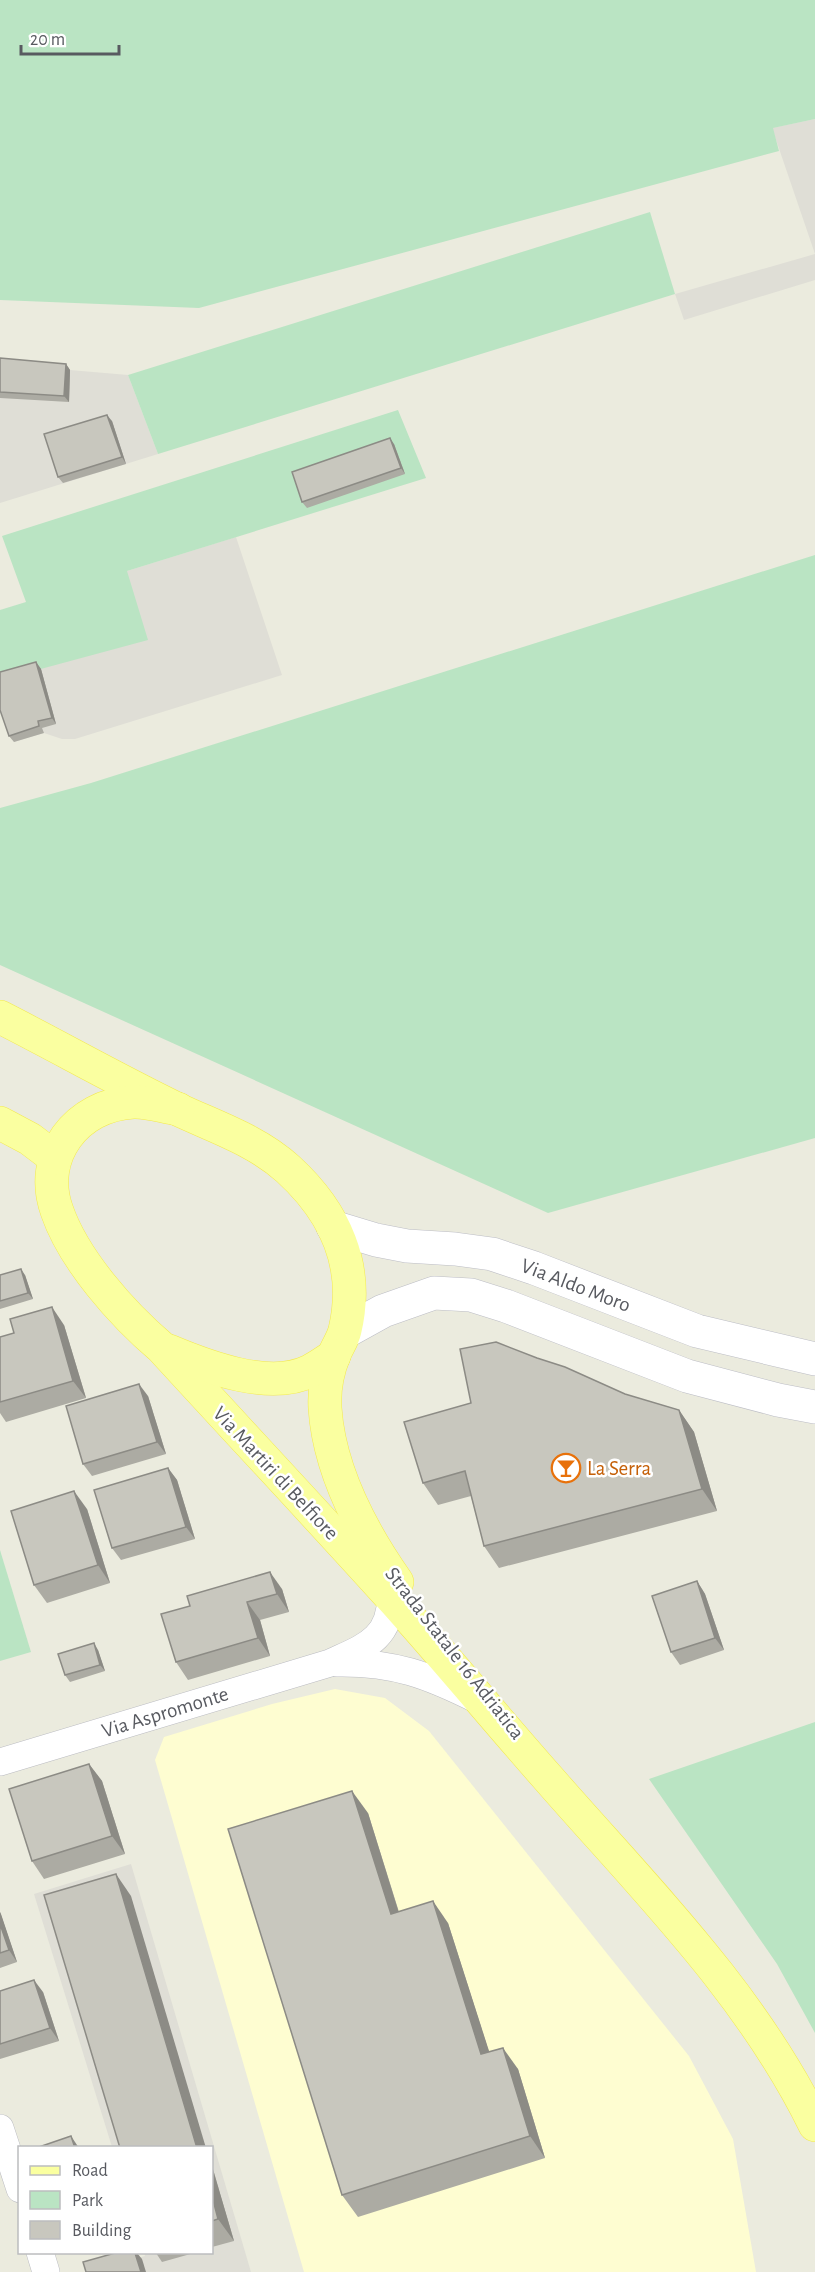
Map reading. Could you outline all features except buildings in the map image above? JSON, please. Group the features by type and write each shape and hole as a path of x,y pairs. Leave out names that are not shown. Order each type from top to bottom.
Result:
{"main road":[{"name":"Via Martiri di Belfiore","path":"0,1017 178,1109 247,1140 286,1168 320,1202 340,1239 347,1263 350,1295 339,1344 308,1372 277,1378 239,1375 204,1366 162,1348"},
{"name":"Via Martiri di Belfiore","path":"178,1109 134,1102 102,1107 84,1117 69,1132 55,1158 52,1184 56,1210 70,1240 111,1299 162,1348 391,1597"},
{"path":"0,1123 30,1139 55,1158"},
{"name":"Strada Statale 16 Adriatica","path":"339,1344 327,1380 325,1410 333,1456 344,1487 369,1536 417,1611 512,1725 548,1778"},
{"name":"Strada Statale 16 Adriatica","path":"391,1597 676,1921 747,2011 779,2058 815,2125"}],"street":[{"name":"Via Aldo Moro","path":"333,1227 376,1240 407,1246 492,1254 697,1331 815,1359"},
{"path":"339,1344 383,1311 434,1293 471,1295 506,1306 687,1376 778,1400 815,1407"},
{"name":"Via Aspromonte","path":"0,1762 330,1663 378,1637 391,1613 391,1597"},
{"name":"Via Aspromonte","path":"330,1663 369,1662 395,1667 437,1680 483,1703"},
{"path":"0,2128 18,2183"},
{"path":"40,2254 46,2272"}],"shaded area":[{"path":"815,119 815,254 772,128"},
{"path":"815,254 815,280 684,320 675,294"},
{"path":"0,364 128,375 158,454 0,503"},
{"path":"236,537 282,675 75,739 62,739 44,733 14,742 0,704 127,571"},
{"path":"335,1689 385,1698 429,1731 689,2056 733,2139 756,2272 304,2272 155,1760 164,1737 272,1704"},
{"path":"131,1864 251,2272 92,2272 145,2256 144,2254 213,2254 213,2146 112,2146 34,1894"}],"green space":[{"path":"0,0 815,0 815,119 773,128 779,151 199,308 0,300"},
{"path":"650,212 675,294 158,454 128,375"},
{"path":"398,410 426,478 127,571 148,640 0,680 0,610 26,602 2,536"},
{"path":"815,555 815,1138 548,1213 0,965 0,808 91,783"},
{"path":"0,1550 31,1652 0,1661"},
{"path":"815,1722 815,2033 777,1964 649,1779"}],"place":[{"name":"La Serra","path":"566,1468"}]}
